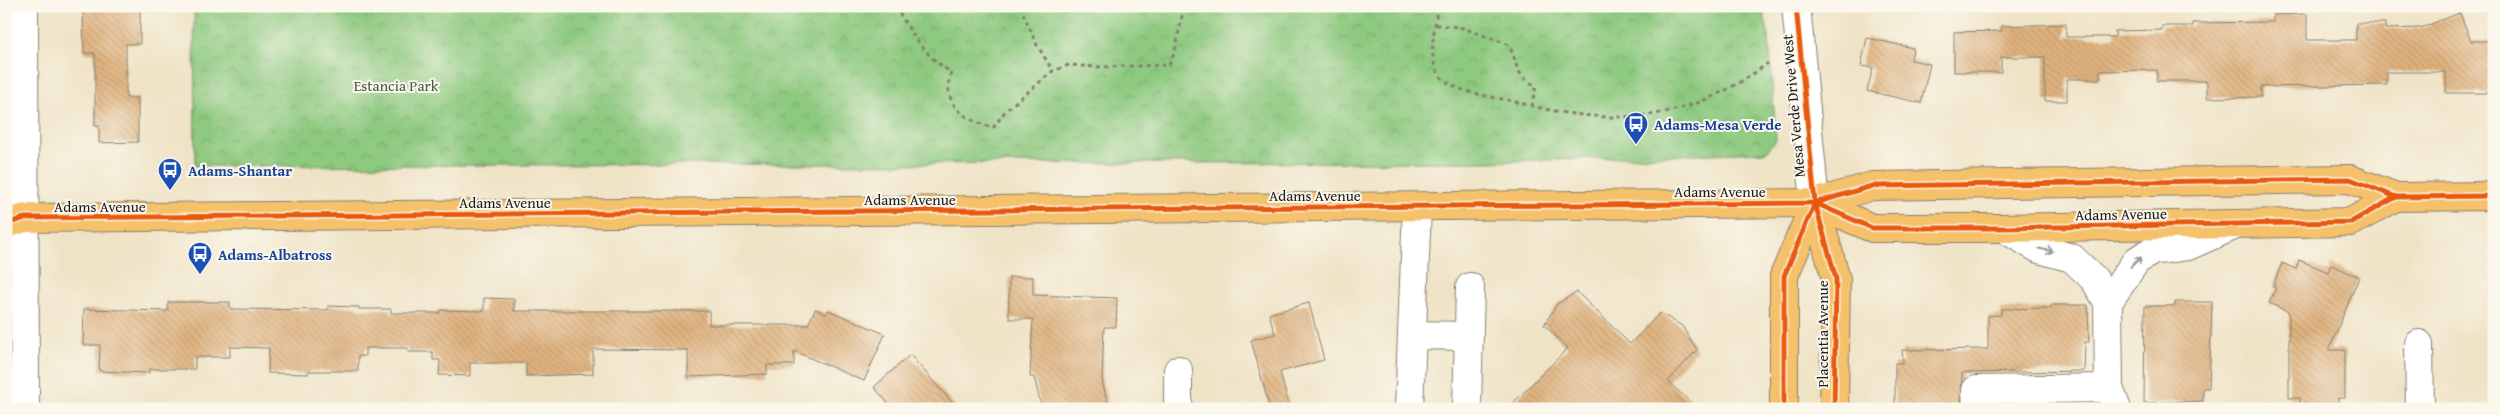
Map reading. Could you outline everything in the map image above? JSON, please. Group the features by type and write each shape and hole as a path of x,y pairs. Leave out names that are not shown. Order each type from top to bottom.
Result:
{"main road":[{"name":"Adams Avenue","path":"12,218 1814,203 1872,186 2246,179 2350,179 2396,197 2494,196"},
{"name":"Adams Avenue","path":"1814,203 1872,228 2003,228 2351,222 2396,197"},
{"path":"1784,409 1784,276 1814,203"},
{"name":"Placentia Avenue","path":"1814,203 1836,279 1834,409"}],"street":[{"name":"Mesa Verde Drive West","path":"1796,6 1814,203"},
{"path":"18,16 12,218 25,409"},
{"path":"1410,409 1417,207"},
{"path":"2108,302 2136,261 2152,250 2188,246 2238,224"},
{"path":"1977,409 1976,390 2113,399 2108,302 2094,279 2072,258 2039,249 2003,228"},
{"path":"1467,409 1470,287"},
{"path":"1412,334 1469,336"},
{"path":"2419,344 2420,409"},
{"path":"1178,370 1178,409"}],"path":[{"path":"895,6 927,53 940,66 951,72 948,91 952,104 963,116 976,123 993,128 1006,110 1053,71 1069,65 1169,65 1175,51 1184,6"},
{"path":"1020,6 1037,45 1053,71"},
{"path":"1437,6 1432,48 1433,62 1438,76 1454,86 1477,94 1571,114 1614,118 1658,114 1691,107 1720,95 1768,63"},
{"path":"1436,25 1460,27 1507,44 1512,50 1514,64 1521,74 1536,86 1532,105"}],"green space":[{"name":"Estancia Park","path":"194,6 1762,6 1769,37 1776,140 1766,152 1490,162 195,166"}],"building":[{"path":"98,6 140,6 140,44 126,44 126,98 138,98 138,142 99,143 99,126 95,126 95,53 84,53 83,10 98,10"},
{"path":"2460,13 2471,41 2494,41 2494,93 2446,93 2446,72 2387,72 2387,85 2261,87 2261,97 2207,98 2207,81 2157,81 2157,70 2100,71 2100,79 2067,79 2067,101 2045,101 2045,57 2001,57 2001,72 1954,72 1954,32 2002,31 2002,26 2066,24 2066,37 2115,37 2115,31 2162,30 2162,26 2193,26 2193,23 2273,22 2273,15 2307,14 2307,40 2356,40 2356,23 2385,23 2385,29 2420,28"},
{"path":"1867,38 1913,48 1911,60 1930,64 1921,103 1867,91 1873,68 1861,66"},
{"path":"2299,260 2328,272 2331,265 2359,277 2329,350 2345,350 2345,398 2338,398 2338,409 2300,409 2300,398 2289,398 2289,312 2269,303 2276,288 2273,286 2282,263 2296,269"},
{"path":"1009,277 1033,277 1033,295 1117,298 1116,327 1104,327 1102,380 1109,409 1042,409 1034,377 1030,377 1033,319 1009,319"},
{"path":"1577,292 1630,344 1660,313 1682,326 1697,350 1668,381 1697,409 1507,409 1568,348 1544,325 1557,304"},
{"path":"484,298 514,299 514,311 709,311 709,325 808,325 815,309 826,314 828,310 885,334 864,381 794,351 794,365 767,365 767,374 688,377 688,350 593,349 593,374 526,376 526,363 470,363 470,376 439,375 440,360 433,360 433,352 408,352 408,348 365,348 365,356 358,356 358,371 309,371 308,374 268,373 269,348 230,347 230,357 195,357 195,369 149,369 149,373 99,371 100,345 83,345 84,309 168,311 168,302 230,302 230,309 328,310 328,306 359,307 359,309 391,309 391,313 440,313 440,310 484,311"},
{"path":"2175,302 2212,302 2209,388 2203,388 2203,401 2144,403 2145,306 2175,306"},
{"path":"1309,303 1324,360 1280,372 1290,409 1270,409 1251,340 1275,334 1269,314"},
{"path":"2051,305 2088,305 2089,342 2085,342 2084,371 1962,373 1961,409 1903,409 1903,406 1895,406 1895,363 1903,363 1902,350 1988,349 1988,316 2001,315 2001,309 2051,308"},
{"path":"910,355 958,409 893,409 874,387"}],"cycle path":[{"path":"1796,6 1815,203 1836,279 1834,409"},
{"path":"6,224 25,218 1815,203 1872,186 2350,179 2396,197 2494,196"},
{"path":"1815,203 1872,228 2003,228 2351,222 2396,197"},
{"path":"1784,409 1784,276 1815,203"}],"place":[{"name":"Adams-Mesa Verde","path":"1636,145"},
{"name":"Adams-Shantar","path":"170,191"},
{"name":"Adams-Albatross","path":"200,275"}]}
